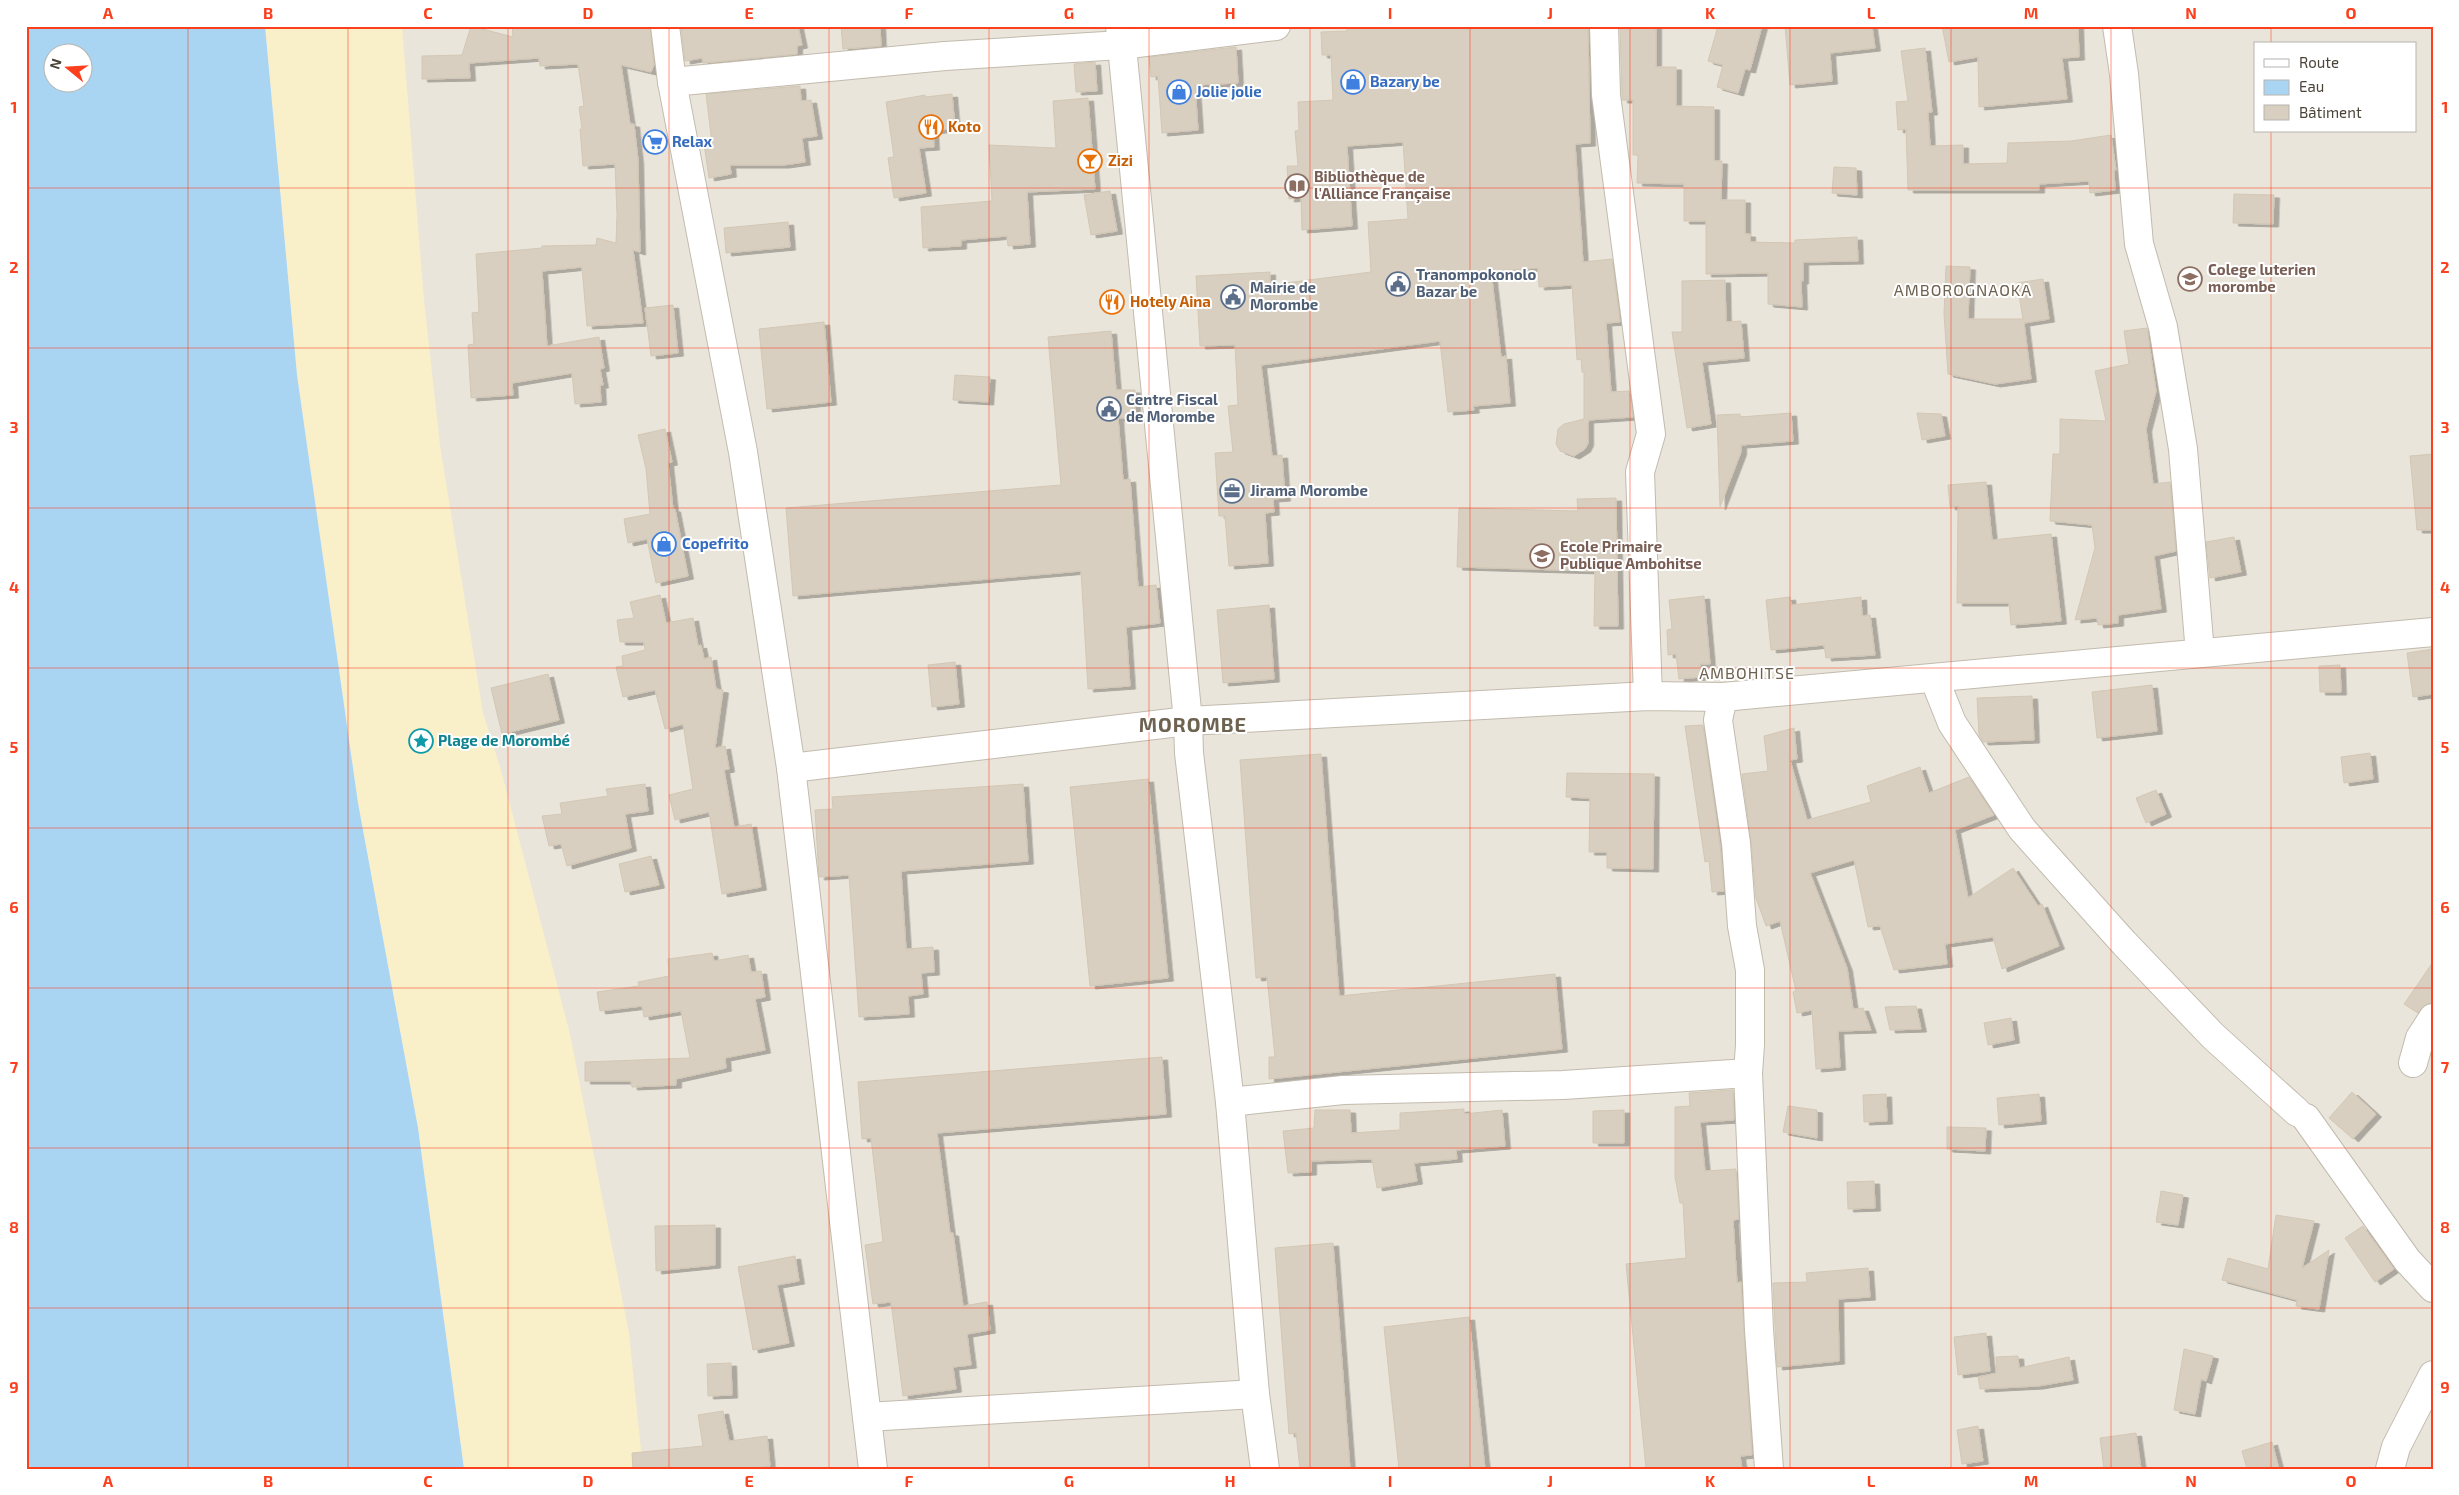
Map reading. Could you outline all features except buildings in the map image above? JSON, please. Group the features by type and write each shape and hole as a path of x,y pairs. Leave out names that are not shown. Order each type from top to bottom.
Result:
{"street":[{"path":"665,26 672,82 743,452 791,768 873,1469"},
{"path":"672,82 945,56 1120,35 1276,26"},
{"path":"1604,26 1606,95 1651,434 1640,472 1648,696"},
{"path":"2117,26 2124,74 2139,244 2163,327 2183,449 2200,653"},
{"path":"1120,35 1188,721 1189,753 1230,1102 1255,1394 1265,1469"},
{"path":"791,768 1188,721 1648,696 1723,697 2433,632"},
{"path":"1934,678 1952,723 2022,830 2118,937 2206,1029 2302,1115 2408,1260 2433,1288"},
{"path":"1723,697 1718,720 1736,843 1742,926 1750,970 1748,1073 1759,1330 1770,1469"},
{"path":"2413,1063 2420,1038 2433,1018"},
{"path":"1230,1102 1343,1090 1564,1085 1748,1073"},
{"path":"2390,1469 2396,1447 2433,1375"},
{"path":"867,1417 1255,1394"}],"shaded area":[{"path":"373,26 2433,26 2433,1469 537,1469"}],"sand":[{"name":"Plage de Morombé","path":"265,26 402,26 424,300 440,445 483,713 501,770 570,1034 629,1333 643,1469 464,1469 418,1128 358,803 297,375"}],"water":[{"path":"26,26 265,26 297,375 358,803 418,1128 464,1469 26,1469"}],"place":[{"name":"Bazary be","path":"1353,82"},
{"name":"Jolie jolie","path":"1179,92"},
{"name":"Koto","path":"931,127"},
{"name":"Relax","path":"655,142"},
{"name":"Zizi","path":"1090,161"},
{"name":"Bibliothèque de l'Alliance Française","path":"1297,186"},
{"name":"Colege luterien morombe","path":"2190,279"},
{"name":"Tranompokonolo Bazar be","path":"1398,284"},
{"name":"Mairie de Morombe","path":"1233,297"},
{"name":"Hotely Aina","path":"1112,302"},
{"name":"Centre Fiscal de Morombe","path":"1109,409"},
{"name":"Jirama Morombe","path":"1232,491"},
{"name":"Copefrito","path":"664,544"},
{"name":"Ecole Primaire Publique Ambohitse","path":"1542,556"},
{"name":"Plage de Morombé","path":"421,741"}],"district":[{"name":"AMBOROGNAOKA","path":"1963,290"},
{"name":"AMBOHITSE","path":"1747,673"},
{"name":"MOROMBE","path":"1193,725"}]}
